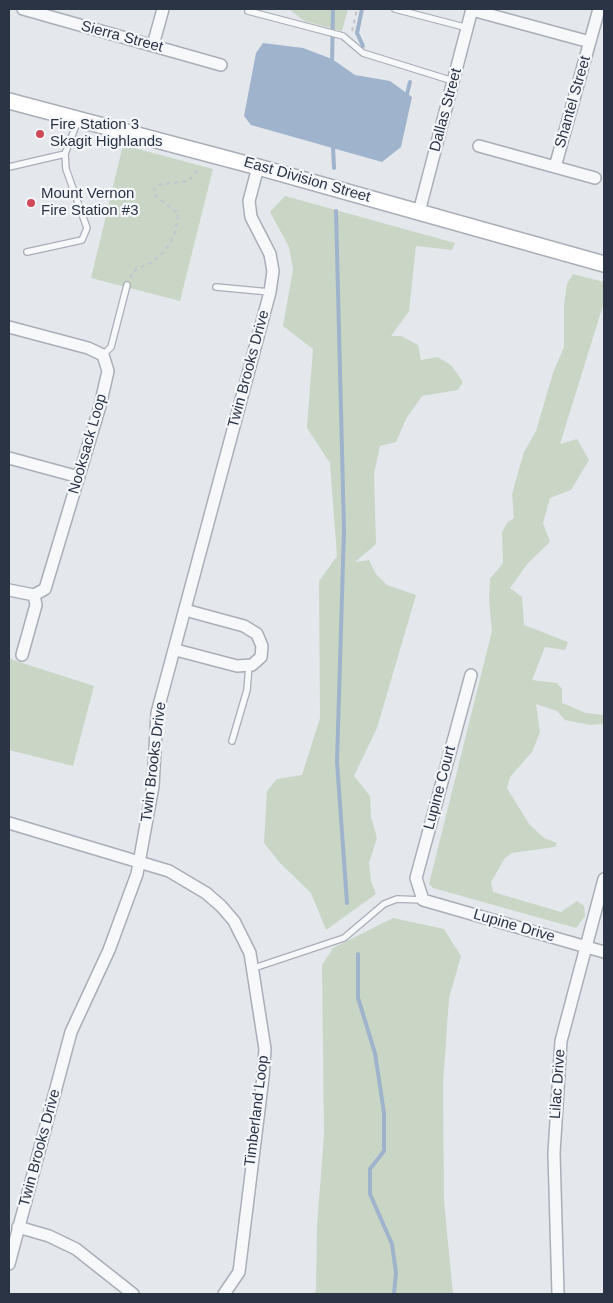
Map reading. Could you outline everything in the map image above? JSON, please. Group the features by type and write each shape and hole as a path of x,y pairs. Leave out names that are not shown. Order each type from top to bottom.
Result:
{"street":[{"name":"Sierra Street","path":"23,9 221,65"},
{"path":"153,45 164,9"},
{"name":"Shantel Street","path":"555,167 599,9"},
{"path":"472,10 590,42"},
{"name":"Dallas Street","path":"418,212 472,10"},
{"name":"East Division Street","path":"9,102 258,167 604,264"},
{"path":"479,146 595,178"},
{"name":"Twin Brooks Drive","path":"9,1264 71,1032 109,950 139,863 153,786 157,713 176,650 270,292 272,271 270,254 251,217 249,201 258,167"},
{"path":"9,327 88,348 103,355"},
{"name":"Nooksack Loop","path":"34,595 45,589 51,576 100,406 108,371 103,355"},
{"path":"9,458 79,477"},
{"path":"9,590 34,595 36,606 22,654"},
{"path":"176,650 237,666 249,665 261,657 262,646 257,634 244,626 185,610"},
{"name":"Lupine Court","path":"424,900 416,878 471,675"},
{"name":"Timberland Loop","path":"9,823 169,871 206,893 221,906 234,920 250,953 254,968 265,1049 263,1077 239,1272 224,1294"},
{"name":"Lilac Drive","path":"558,1294 554,1153 561,1041 604,878"},
{"name":"Lupine Drive","path":"424,900 604,952"},
{"path":"18,1227 49,1236 76,1249 133,1294"}],"lane":[{"path":"395,9 468,28"},
{"path":"248,11 343,36 363,53 453,81"},
{"path":"27,252 82,240 87,228 66,169 65,154 78,120"},
{"path":"9,167 65,154"},
{"path":"103,355 111,347 127,285"},
{"path":"216,287 270,292"},
{"path":"232,741 247,690 249,665"},
{"path":"254,968 344,938 384,904 396,899 424,900"}],"path":[{"path":"350,42 357,9"},
{"path":"127,285 136,270 151,263 164,252 171,242 176,229 178,213 157,198 153,191 158,185 188,181 200,168"}],"green space":[{"path":"289,9 348,9 342,31 304,21"},
{"path":"123,145 213,169 180,301 91,278"},
{"path":"285,196 455,243 452,250 416,246 409,311 391,336 401,336 418,345 421,360 438,357 452,366 463,382 458,390 422,396 406,419 396,442 380,446 374,474 376,544 355,562 369,560 376,574 387,585 416,595 377,728 354,776 370,796 371,817 377,838 369,863 371,881 376,894 326,930 311,893 280,863 264,843 267,791 277,779 302,775 320,718 319,581 337,556 330,463 307,428 313,349 283,326 293,269 289,247 270,212"},
{"path":"573,274 604,282 604,302 560,444 577,439 589,460 571,490 550,498 543,523 550,542 528,563 510,588 522,597 524,625 568,642 565,650 545,647 532,680 557,683 562,689 562,703 586,713 604,715 604,724 590,725 565,720 557,711 536,704 540,732 532,752 510,777 507,788 529,824 544,838 557,843 555,847 512,853 505,858 491,882 493,892 561,912 577,901 584,906 585,916 576,928 433,888 429,884 492,631 489,601 490,579 503,563 502,532 507,523 514,518 512,494 524,452 536,431 553,373 564,347 564,304 567,284"},
{"path":"9,657 13,660 94,686 73,766 9,750"},
{"path":"393,918 444,929 461,956 449,998 443,1084 444,1201 453,1294 314,1294 316,1290 317,1226 324,1135 322,965 333,948"}],"water":[{"path":"263,43 303,48 332,59 355,75 390,81 412,97 401,147 382,162 251,125 244,116 256,53"}],"waterway":[{"path":"332,64 333,9"},
{"path":"362,9 357,33 363,46"},
{"path":"407,94 410,82"},
{"path":"333,146 334,168"},
{"path":"336,211 344,530 337,762 347,903"},
{"path":"358,954 358,998 375,1053 384,1113 384,1151 370,1169 370,1194 392,1244 396,1273 394,1294"}],"place":[{"name":"Fire Station 3 Skagit Highlands","path":"40,134"},
{"name":"Mount Vernon Fire Station #3","path":"31,203"}]}
